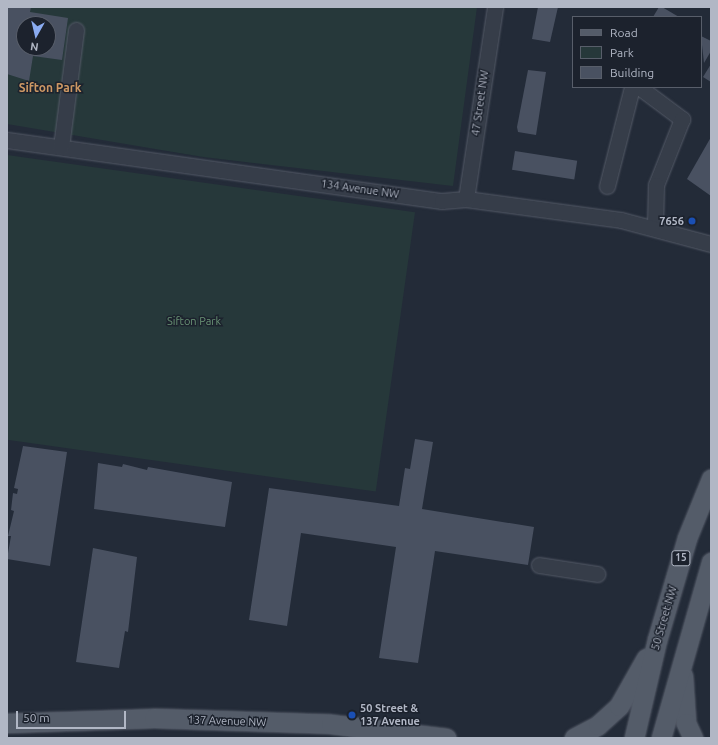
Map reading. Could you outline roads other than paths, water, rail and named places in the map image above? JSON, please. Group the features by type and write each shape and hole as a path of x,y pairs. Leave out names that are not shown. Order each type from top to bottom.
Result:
{"main road":[{"name":"50 Street NW","path":"634,738 657,640 687,538 711,479"},
{"path":"661,738 682,658 711,562"},
{"path":"574,738 598,725 619,706 657,640"},
{"path":"682,658 686,723 693,738"},
{"name":"137 Avenue NW","path":"7,723 154,718 331,724 446,738"}],"street":[{"name":"47 Street NW","path":"466,199 495,7"},
{"path":"61,147 76,30"},
{"path":"607,186 632,88"},
{"path":"640,88 682,119 656,185 655,226"},
{"name":"134 Avenue NW","path":"7,140 442,201 466,199 655,226 711,244"},
{"path":"539,565 597,574"}],"place":[{"name":"7656","path":"692,221"},
{"name":"50 Street & 137 Avenue","path":"352,715"}],"district":[{"name":"Sifton Park","path":"50,88"}]}
